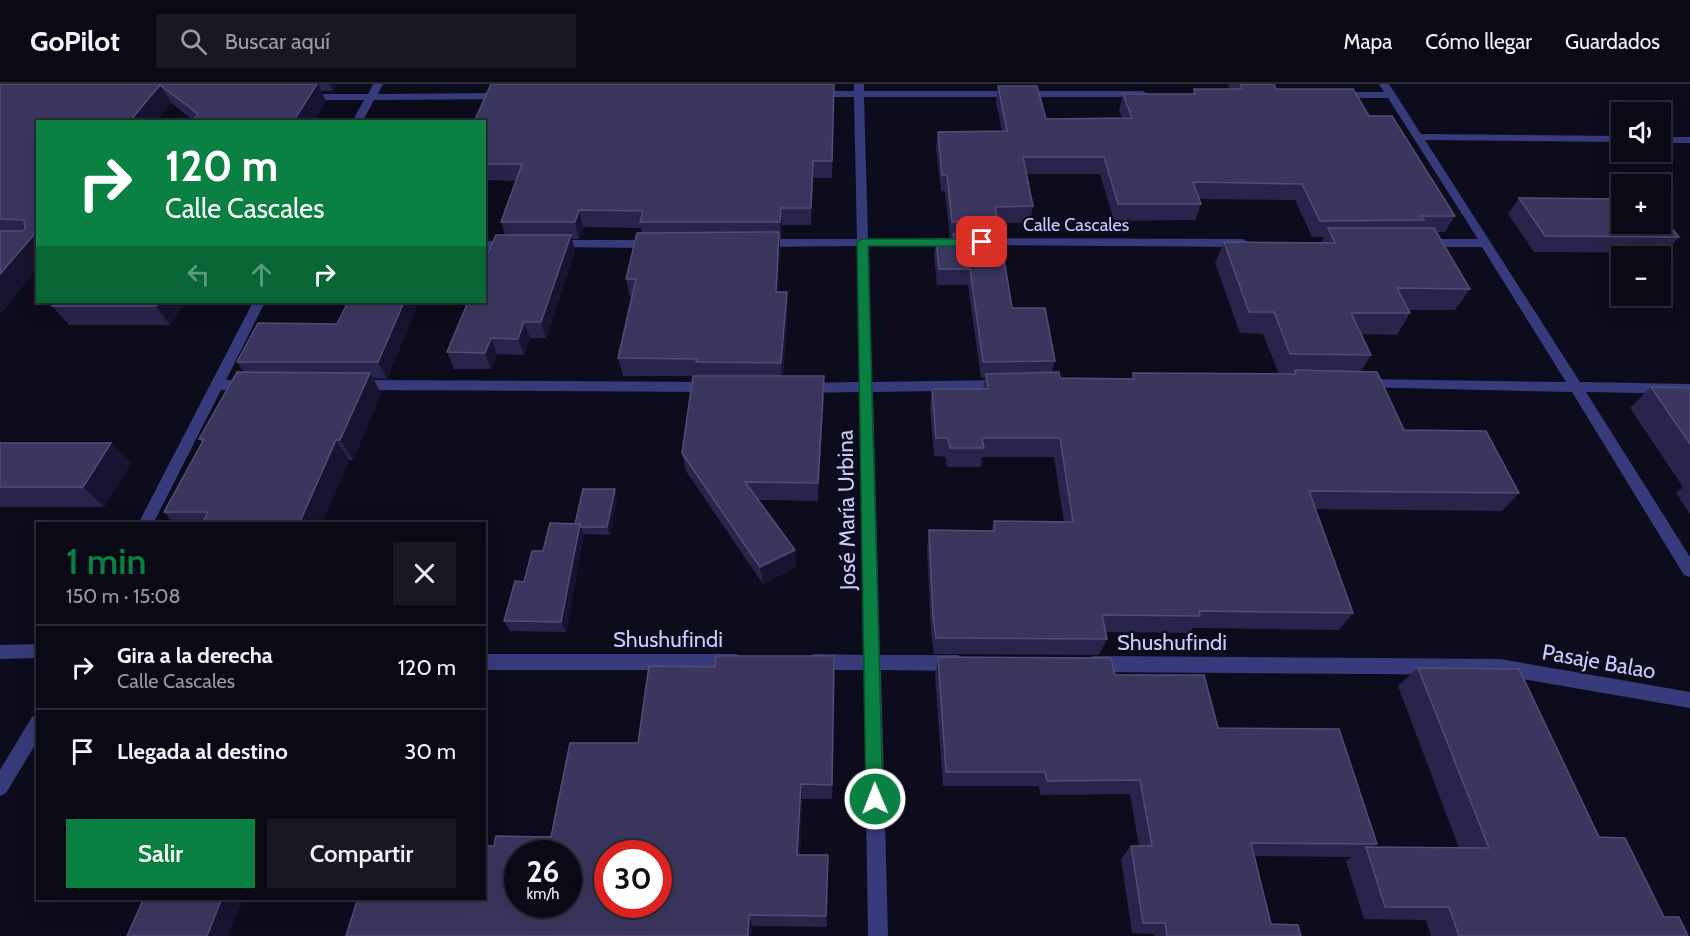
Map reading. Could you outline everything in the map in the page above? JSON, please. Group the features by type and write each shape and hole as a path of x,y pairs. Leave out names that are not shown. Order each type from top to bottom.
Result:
{"street":[{"path":"358,120 378,84"},
{"path":"800,94 859,89 1155,94"},
{"name":"José María Urbina","path":"859,89 878,936"},
{"path":"1332,95 1388,89 1690,570"},
{"path":"298,97 513,96"},
{"path":"1419,136 1611,139"},
{"path":"1671,140 1690,140"},
{"name":"Calle Cascales","path":"744,243 1258,243"},
{"path":"1414,243 1486,243"},
{"path":"486,245 520,244"},
{"path":"544,244 662,244"},
{"path":"146,522 258,303"},
{"path":"1349,384 1690,389"},
{"path":"216,385 263,385"},
{"path":"346,385 724,387"},
{"path":"795,387 1018,385"},
{"path":"0,652 36,651"},
{"name":"Shushufindi","path":"486,662 754,662"},
{"path":"801,662 978,663"},
{"name":"Shushufindi","path":"1073,663 1500,667"},
{"name":"Pasaje Balao","path":"1500,667 1690,700"},
{"path":"0,787 36,726"}],"building":[{"path":"0,84 317,84 294,120 194,120 198,114 160,85 131,120 36,120 36,232 0,274 0,231 25,229 24,220 0,219"},
{"path":"491,84 834,84 832,161 813,161 811,208 781,208 780,222 640,222 643,211 579,210 575,222 501,222 522,164 486,164 486,120 475,120"},
{"path":"1240,84 1274,84 1276,89 1353,89 1369,116 1392,116 1455,216 1421,216 1424,220 1320,221 1302,184 1193,182 1201,204 1118,204 1104,157 1023,157 1033,206 995,207 998,222 952,222 947,175 942,175 938,132 1007,131 998,86 1037,86 1046,119 1132,118 1123,94 1196,94 1194,89 1242,89"},
{"path":"1519,198 1611,199 1611,234 1671,234 1671,227 1679,237 1545,236"},
{"path":"1328,228 1434,228 1470,289 1397,288 1410,313 1351,313 1371,355 1290,354 1274,312 1249,312 1224,242 1335,243"},
{"path":"779,232 776,292 787,292 781,363 618,358 636,279 626,279 637,233"},
{"path":"953,234 1000,234 1012,308 1045,308 1055,361 983,362 970,269 939,269 936,239 954,239"},
{"path":"496,235 571,235 541,322 524,322 518,339 491,338 485,353 447,352 468,303 486,303 486,258"},
{"path":"55,303 158,303 156,306 52,306"},
{"path":"348,303 404,303 378,362 237,362 258,323 337,324"},
{"path":"1295,370 1377,372 1404,430 1486,431 1519,493 1309,491 1353,613 1199,611 1200,616 1102,615 1107,639 936,638 929,530 995,531 994,521 1073,522 1060,438 982,438 984,448 950,448 948,438 936,438 932,389 988,389 986,374 1059,372 1060,378 1134,379 1133,373 1296,374"},
{"path":"237,372 370,373 340,440 336,440 300,522 203,522 208,512 164,512 204,439 199,439"},
{"path":"693,376 824,376 818,483 745,482 795,550 760,567 682,453"},
{"path":"1651,387 1690,388 1690,444"},
{"path":"0,443 111,443 83,487 0,487"},
{"path":"583,489 615,489 607,527 581,527 580,524 575,524"},
{"path":"550,523 580,524 561,622 504,621 515,581 524,582 532,551 543,551"},
{"path":"716,656 834,656 832,785 801,784 797,855 828,855 826,916 749,915 748,936 346,936 357,900 486,900 486,846 494,846 496,836 551,837 570,743 638,743 649,666 715,667"},
{"path":"938,657 1111,658 1115,675 1204,675 1218,728 1339,729 1377,844 1251,843 1271,924 1298,925 1301,936 1167,936 1165,923 1143,923 1131,846 1152,846 1140,780 1047,781 1045,772 946,772"},
{"path":"1418,668 1519,669 1599,837 1625,838 1664,917 1679,917 1688,936 1459,936 1449,907 1385,907 1366,847 1489,848"},
{"path":"143,900 221,900 207,936 127,936"}],"route":[{"path":"875,799 862,242 982,242"}]}
